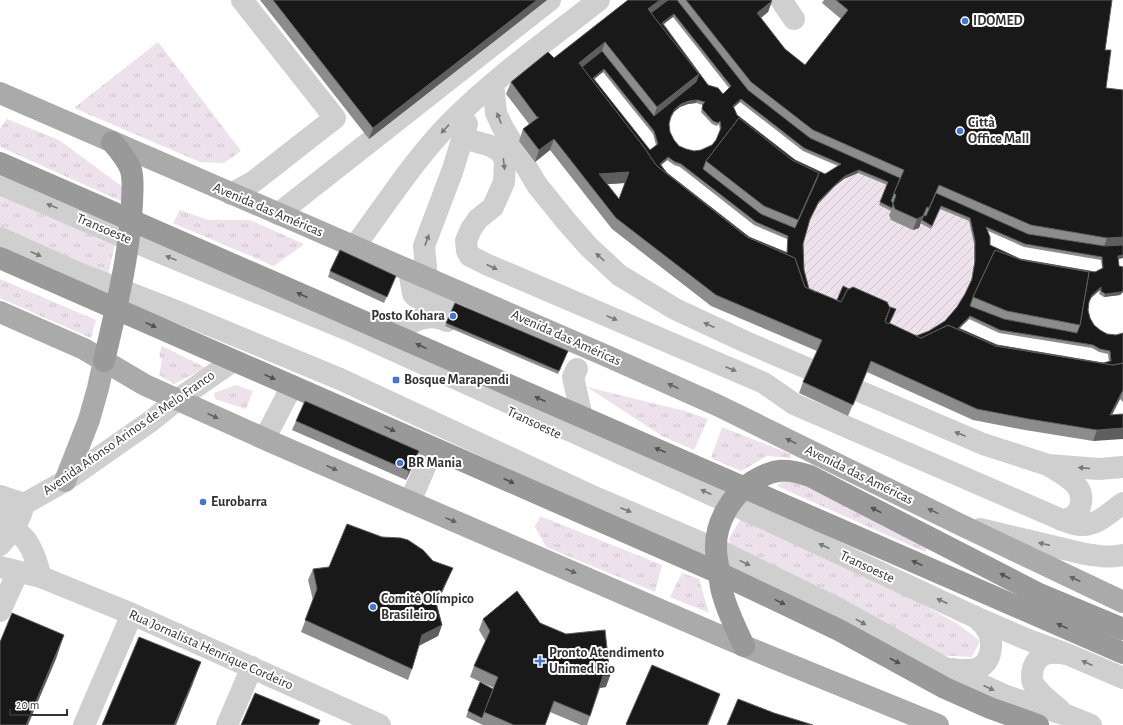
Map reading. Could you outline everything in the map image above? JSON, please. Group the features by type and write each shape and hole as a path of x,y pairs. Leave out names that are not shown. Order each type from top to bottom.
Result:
{"highway":[{"path":"104,361 118,299 130,230 133,181 131,171 121,152 112,142"},
{"path":"0,163 130,230 392,334 1123,653"},
{"path":"0,258 118,299 233,361 289,409 420,466 719,573 838,630 945,688 990,708 1038,725"},
{"path":"744,646 722,594 716,549 721,520 730,504 744,487 762,476 778,470 798,472 817,480 1039,594 1123,629"}],"main road":[{"name":"Avenida das Américas","path":"0,93 719,406 959,524 1113,592 1123,602"},
{"path":"0,312 65,340 145,385 177,400 744,646 931,724"},
{"path":"65,481 89,420 104,361"}],"street":[{"path":"231,194 253,182 335,118 242,0"},
{"path":"278,214 550,0"},
{"path":"354,247 419,158 449,124 493,84 599,0"},
{"path":"781,0 794,19"},
{"path":"493,84 496,113 502,126 538,185 588,246 620,275 675,309 809,369"},
{"path":"392,334 418,319 446,315 413,294 424,246 452,172 463,138 472,102"},
{"path":"463,138 491,146 501,152 505,161 504,182 493,207 478,219 471,229 466,241 467,251 470,256 764,383 794,404 1062,520 1080,525 1088,525 1097,522 1123,503"},
{"name":"Transoeste","path":"0,184 130,230 215,278 349,336 362,336 463,382 470,394 591,450 613,450 973,616 1123,678"},
{"path":"0,238 78,273 118,299 176,311 187,305 194,306 328,367 335,372 340,379 442,426 452,425 585,487 589,490 590,495 716,549 838,609 945,668 1006,696 1066,715 1091,725"},
{"path":"582,417 568,370 609,357"},
{"name":"Avenida Afonso Arinos de Melo Franco","path":"24,504 65,481 233,361"},
{"path":"859,391 983,444 1048,465 1099,469 1123,467"},
{"path":"265,438 289,409"},
{"path":"1048,465 1076,484 1082,493 1082,501 1079,512 1071,519 1062,520"},
{"path":"410,502 420,466"},
{"path":"0,496 24,504 21,516 3,530"},
{"path":"959,524 1085,554 1116,557 1123,555"},
{"path":"3,530 20,535 26,541 34,555 41,577"},
{"path":"0,611 9,570"},
{"name":"Rua Jornalista Henrique Cordeiro","path":"9,570 41,577 132,614 252,667 373,724"},
{"path":"84,725 132,614"},
{"path":"945,668 963,671 981,667 986,662 991,646 990,637 988,630 984,625 973,616"},
{"path":"1066,715 1041,694 1032,682 1032,676 1036,662 1040,656 1056,652 1067,654"},
{"path":"227,725 252,667"}],"green space":[{"path":"158,42 241,151 224,163 200,162 74,108"},
{"path":"7,119 59,140 124,188 121,201 0,147 0,129"},
{"path":"858,173 887,185 891,211 919,228 920,223 931,229 940,209 969,221 974,248 974,262 968,289 954,313 944,323 934,330 915,339 888,327 894,312 835,304 808,292 803,266 802,249 808,224 818,205 831,190"},
{"path":"0,192 116,240 107,279 0,233"},
{"path":"180,210 208,220 250,220 304,244 274,266 173,223"},
{"path":"0,279 96,320 91,338 0,298"},
{"path":"162,346 206,368 174,384 159,375 162,360 159,355"},
{"path":"236,385 253,391 246,409 215,399 214,393"},
{"path":"587,387 685,411 708,419 694,450 662,436"},
{"path":"722,427 791,454 791,458 767,456 741,471 711,458"},
{"path":"783,480 803,485 928,546 925,552 777,486"},
{"path":"540,516 662,565 655,592 546,547 535,527"},
{"path":"742,517 869,575 958,624 980,641 972,657 934,655 730,548 729,538"},
{"path":"682,573 699,579 709,613 670,597"}],"building":[{"path":"273,0 537,0 373,128"},
{"path":"628,0 660,0 648,9 699,74 657,107 605,42 579,63 644,147 656,165 747,237 795,258 805,287 841,302 847,290 853,287 887,302 890,308 885,321 921,338 948,325 996,346 1113,365 1123,363 1123,390 1110,415 1123,414 1123,428 1097,430 977,409 871,361 853,405 803,382 822,340 716,295 616,218 554,139 539,150 523,129 539,117 537,117 511,82 548,52 554,58","holes":["629,172 619,199 599,174"]},
{"path":"668,0 677,0 748,90 810,138 900,178 891,201 893,203 892,208 880,202 888,182 859,170 845,176 819,201 810,219 803,244 804,270 809,289 805,287 795,258 747,237 656,165 644,147 582,67 602,51 654,116 696,82 699,74 651,13","holes":["674,14 731,86 723,94 718,88 708,85 662,23","604,69 654,131 658,144 650,150 593,78","741,99 804,148 841,164 825,174 795,160 737,115 733,106","697,100 705,102 702,109 713,121 718,123 720,121 721,128 712,145 701,150 694,151 679,146 674,140 670,132 669,124 675,109 681,104","739,118 792,160 819,173 795,228 761,214 703,169 706,161","668,157 681,164 756,222 788,236 787,253 749,237 667,173 660,164"]},
{"name":"Città Office Mall","path":"686,0 771,0 772,1 757,13 785,49 805,65 848,10 836,0 1112,0 1105,50 1111,50 1106,88 1123,90 1123,237 1107,238 1031,225 939,185 929,208 927,207 923,216 917,219 895,209 893,204 896,195 894,193 904,170 813,130 751,82"},
{"path":"739,118 792,160 819,173 798,220 764,206 706,161"},
{"path":"936,193 1028,234 1104,246 1123,245 1123,255 1118,256 1119,266 1123,267 1123,291 1105,294 1101,291 1101,287 1092,295 1088,310 1094,325 1100,330 1107,334 1116,335 1123,333 1123,363 1113,365 996,346 948,325 921,338 916,336 929,331 945,321 957,307 972,279 975,261 975,241 970,218 941,206 932,226 922,220 924,215 926,216","holes":["986,227 1025,244 1102,257 1103,268 1095,272 1020,259 990,245 990,237","995,250 1021,260 1089,272 1080,325 1077,333 1004,319 970,306","970,316 1000,330 1093,345 1100,349 1110,351 1111,361 1103,363 997,345 958,328"]},
{"path":"340,250 396,276 387,297 330,271"},
{"path":"995,250 1021,260 1089,272 1080,325 1007,311 973,297"},
{"path":"843,286 849,289 841,302 837,300"},
{"path":"455,303 568,351 559,371 446,323"},
{"path":"890,307 896,309 889,324 885,322"},
{"path":"305,401 419,451 409,471 296,421"},
{"name":"Comitê Olímpico Brasileiro","path":"347,524 382,537 408,540 423,550 433,561 453,568 436,603 442,625 422,635 412,669 305,620 317,589 313,569 329,567"},
{"name":"Pronto Atendimento Unimed Rio","path":"517,591 540,623 566,634 605,630 610,676 603,676 590,716 554,701 545,725 514,725 484,712 498,677 474,666 490,631 483,619"},
{"path":"12,613 64,635 26,725 0,725 0,642"},
{"path":"139,637 201,662 174,725 102,725"},
{"path":"652,665 720,694 707,725 626,724"},
{"path":"480,682 493,689 482,718 468,711"},
{"path":"255,693 320,720 318,725 241,725"},
{"path":"738,699 774,713 813,725 727,725"}],"place":[{"name":"IDOMED","path":"965,21"},
{"name":"Città Office Mall","path":"960,131"},
{"name":"Posto Kohara","path":"453,316"},
{"name":"Bosque Marapendi","path":"396,380"},
{"name":"BR Mania","path":"400,463"},
{"name":"Eurobarra","path":"203,502"},
{"name":"Comitê Olímpico Brasileiro","path":"373,607"},
{"name":"Pronto Atendimento Unimed Rio","path":"540,661"}]}
